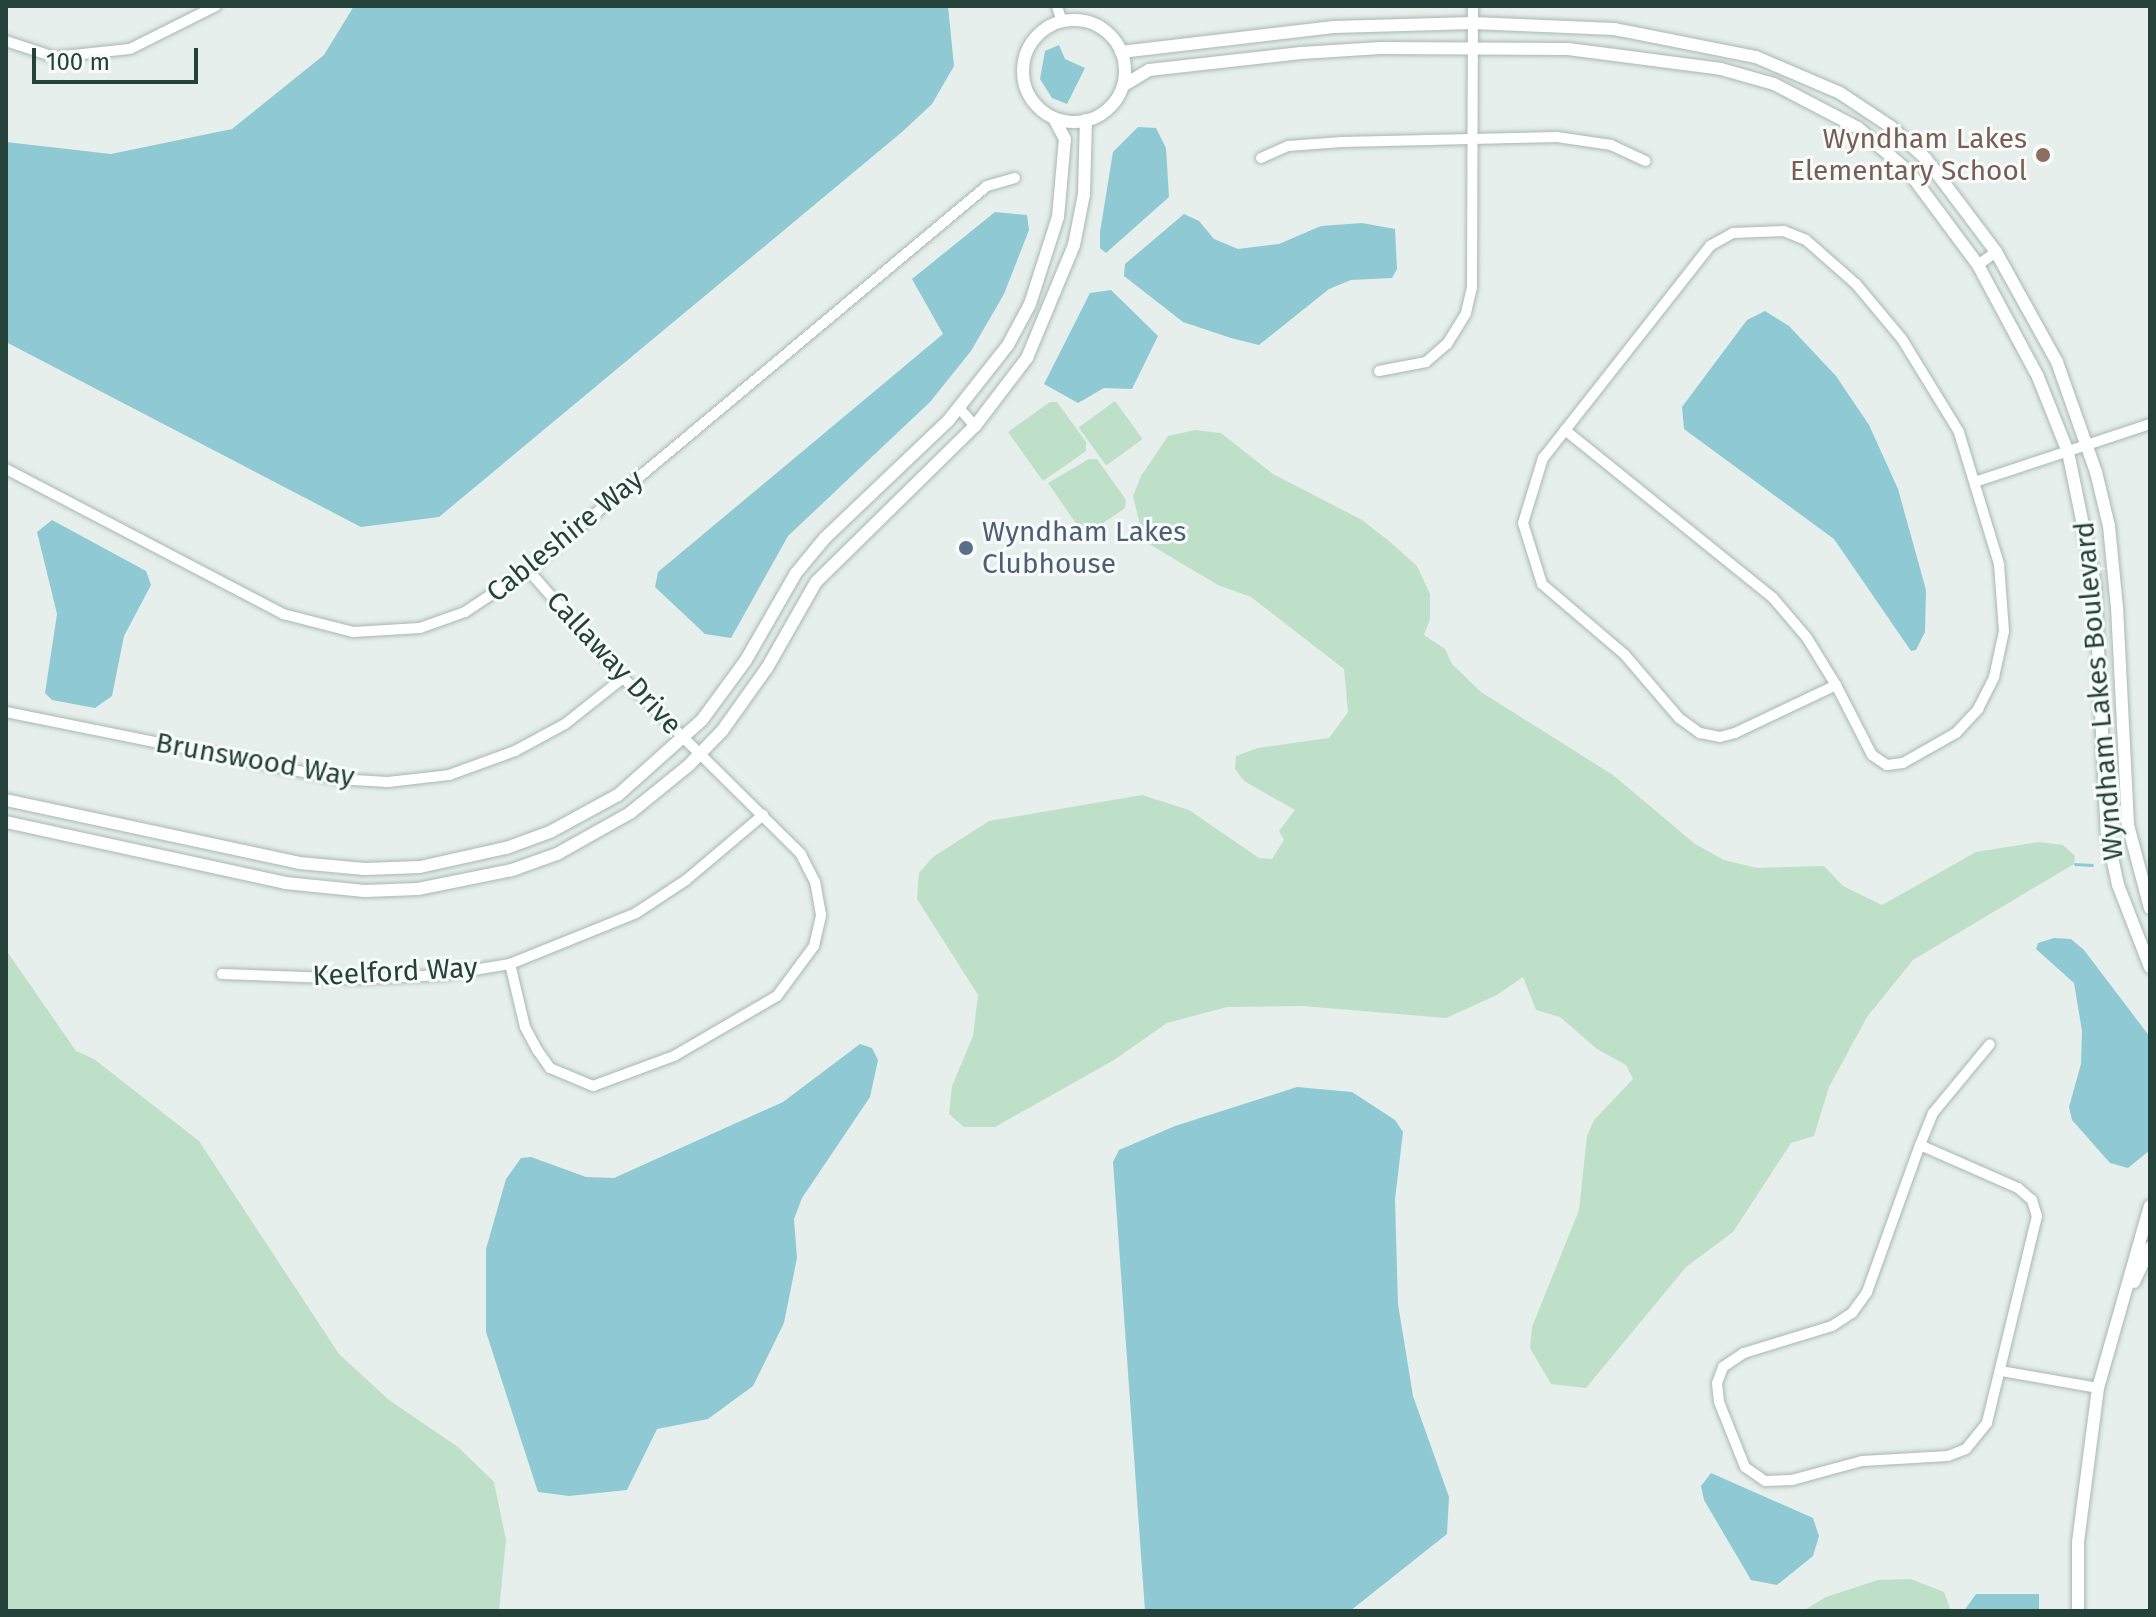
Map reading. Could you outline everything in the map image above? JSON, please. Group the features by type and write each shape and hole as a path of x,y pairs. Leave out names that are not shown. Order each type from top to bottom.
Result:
{"street":[{"path":"6,41 54,57 130,49 216,6"},
{"path":"1057,6 1062,22"},
{"path":"1379,371 1426,362 1447,344 1466,313 1472,288 1473,6"},
{"path":"6,800 299,863 420,867 550,832 618,795 685,739 729,687 785,590 825,538 960,409 1008,345 1046,262 1065,158 1065,139 1054,118 1030,98 1023,69 1034,40 1062,22 1098,27 1121,52 1124,85 1104,113 1086,120 1054,118"},
{"name":"Wyndham Lakes Boulevard","path":"1121,52 1318,29 1473,23 1661,34 1756,57 1840,93 1926,159 1996,252 2057,362 2087,445 2109,526 2128,825 2150,908"},
{"name":"Wyndham Lakes Boulevard","path":"1124,85 1149,70 1227,60 1473,46 1679,60 1774,84 1830,111 1909,172 1978,265 2038,377 2068,452 2095,584 2107,834 2122,899 2150,967"},
{"path":"1830,111 1840,93"},
{"path":"6,822 285,883 365,891 418,889 512,870 557,854 630,813 701,754 747,698 816,582 975,426 1027,358 1068,266 1084,194 1086,120"},
{"path":"1261,158 1288,146 1473,138 1584,141 1611,145 1646,161"},
{"name":"Cableshire Way","path":"6,469 283,614 334,630 374,633 432,624 482,603 528,570 987,186 1015,178"},
{"path":"1565,430 1773,598 1836,685 1872,755 1887,765 1903,763 1956,733 1978,709 1994,677 2004,631 1999,564 1978,481 1937,390 1902,339 1856,284 1806,240 1784,231 1733,233 1710,246 1565,430 1543,458 1528,494 1523,523 1530,557 1551,595 1625,655 1679,718 1700,733 1720,737 1836,685"},
{"path":"1978,265 1996,252"},
{"path":"960,409 975,426"},
{"path":"1978,481 2150,424"},
{"name":"Callaway Drive","path":"510,964 525,1027 550,1068 573,1082 593,1086 614,1082 674,1056 777,996 814,946 821,915 815,882 801,854 623,678 528,570"},
{"name":"Brunswood Way","path":"6,712 323,777 388,782 449,775 515,751 565,724 623,678"},
{"name":"Keelford Way","path":"222,974 359,979 443,975 510,964 636,913 686,880 763,815"},
{"path":"1920,1145 2018,1188 2032,1200 2035,1233 1987,1423 1966,1449 1948,1456 1862,1461 1792,1480 1765,1481 1745,1467 1719,1402 1717,1383 1723,1367 1744,1353 1832,1326 1852,1313 1867,1292 1920,1145 1933,1113 1990,1044"},
{"path":"2078,1611 2078,1542 2098,1388 2150,1206"},
{"path":"2119,1314 2150,1247"},
{"path":"2001,1371 2098,1388"}],"green space":[{"path":"1115,401 1143,439 1106,465 1079,427"},
{"path":"1050,402 1057,402 1086,442 1086,451 1043,481 1008,432"},
{"path":"1195,430 1221,433 1273,474 1362,520 1389,541 1417,566 1430,594 1430,619 1424,635 1445,649 1452,664 1481,692 1613,775 1695,844 1724,860 1757,868 1824,866 1843,886 1882,905 1976,852 2038,842 2063,845 2075,856 2074,864 1913,960 1867,1017 1829,1087 1814,1136 1791,1143 1733,1232 1686,1267 1586,1388 1551,1384 1530,1348 1532,1327 1579,1210 1587,1136 1594,1120 1633,1079 1626,1065 1597,1049 1560,1017 1536,1010 1523,977 1497,995 1446,1018 1303,1006 1227,1007 1167,1023 1114,1060 995,1127 964,1127 949,1114 952,1086 973,1036 978,995 917,899 919,873 933,857 989,821 1142,795 1189,810 1259,858 1272,859 1284,840 1279,831 1295,810 1244,781 1235,769 1236,756 1258,748 1329,738 1348,712 1344,669 1251,597 1218,585 1144,541 1133,496 1141,476 1168,436"},
{"path":"1089,459 1097,459 1126,500 1125,508 1090,532 1082,532 1048,483"},
{"path":"6,950 76,1051 94,1059 199,1141 339,1354 389,1400 458,1447 494,1482 506,1540 499,1611 6,1611"},
{"path":"1911,1579 1944,1592 1951,1611 1803,1611 1826,1597 1878,1580"}],"water":[{"path":"354,6 948,6 954,66 932,104 902,132 439,517 361,527 6,342 6,142 111,154 232,129 324,55"},
{"path":"1059,45 1065,59 1085,68 1067,104 1052,98 1040,79 1045,51"},
{"path":"1138,127 1156,128 1166,148 1169,197 1106,253 1100,248 1100,232 1113,152"},
{"path":"995,212 1027,215 1029,230 1004,294 971,351 930,402 788,536 731,638 705,634 655,587 658,572 943,334 912,279"},
{"path":"1184,214 1199,221 1214,239 1238,249 1279,244 1321,226 1362,223 1395,229 1397,269 1392,278 1351,280 1329,289 1259,345 1231,338 1183,322 1124,276 1125,264"},
{"path":"1111,290 1158,336 1132,389 1104,388 1078,403 1044,384 1090,293"},
{"path":"1765,311 1789,326 1836,376 1869,425 1898,489 1926,590 1925,632 1916,650 1911,651 1834,539 1684,429 1682,407 1747,320"},
{"path":"52,520 146,571 151,585 124,636 112,696 95,708 52,700 45,693 57,614 37,532"},
{"path":"2054,938 2071,939 2084,950 2150,1037 2150,1150 2128,1168 2110,1163 2072,1120 2069,1107 2081,1064 2082,1031 2074,983 2036,949 2038,943"},
{"path":"860,1044 872,1048 878,1060 870,1097 802,1198 794,1219 797,1258 784,1323 753,1386 708,1419 657,1429 627,1490 569,1496 538,1492 486,1332 486,1249 506,1179 521,1158 531,1157 586,1177 614,1178 783,1102"},
{"path":"1297,1087 1352,1092 1395,1120 1403,1132 1395,1199 1398,1304 1413,1396 1449,1497 1447,1534 1350,1611 1145,1611 1113,1162 1119,1150 1175,1126"},
{"path":"1711,1473 1813,1518 1819,1536 1813,1556 1777,1585 1751,1580 1704,1500 1701,1486"},
{"path":"1976,1594 2039,1594 2039,1611 1964,1611"}],"waterway":[{"path":"2075,864 2092,865"}],"place":[{"name":"Wyndham Lakes Elementary School","path":"2043,155"},
{"name":"Wyndham Lakes Clubhouse","path":"966,548"}]}
